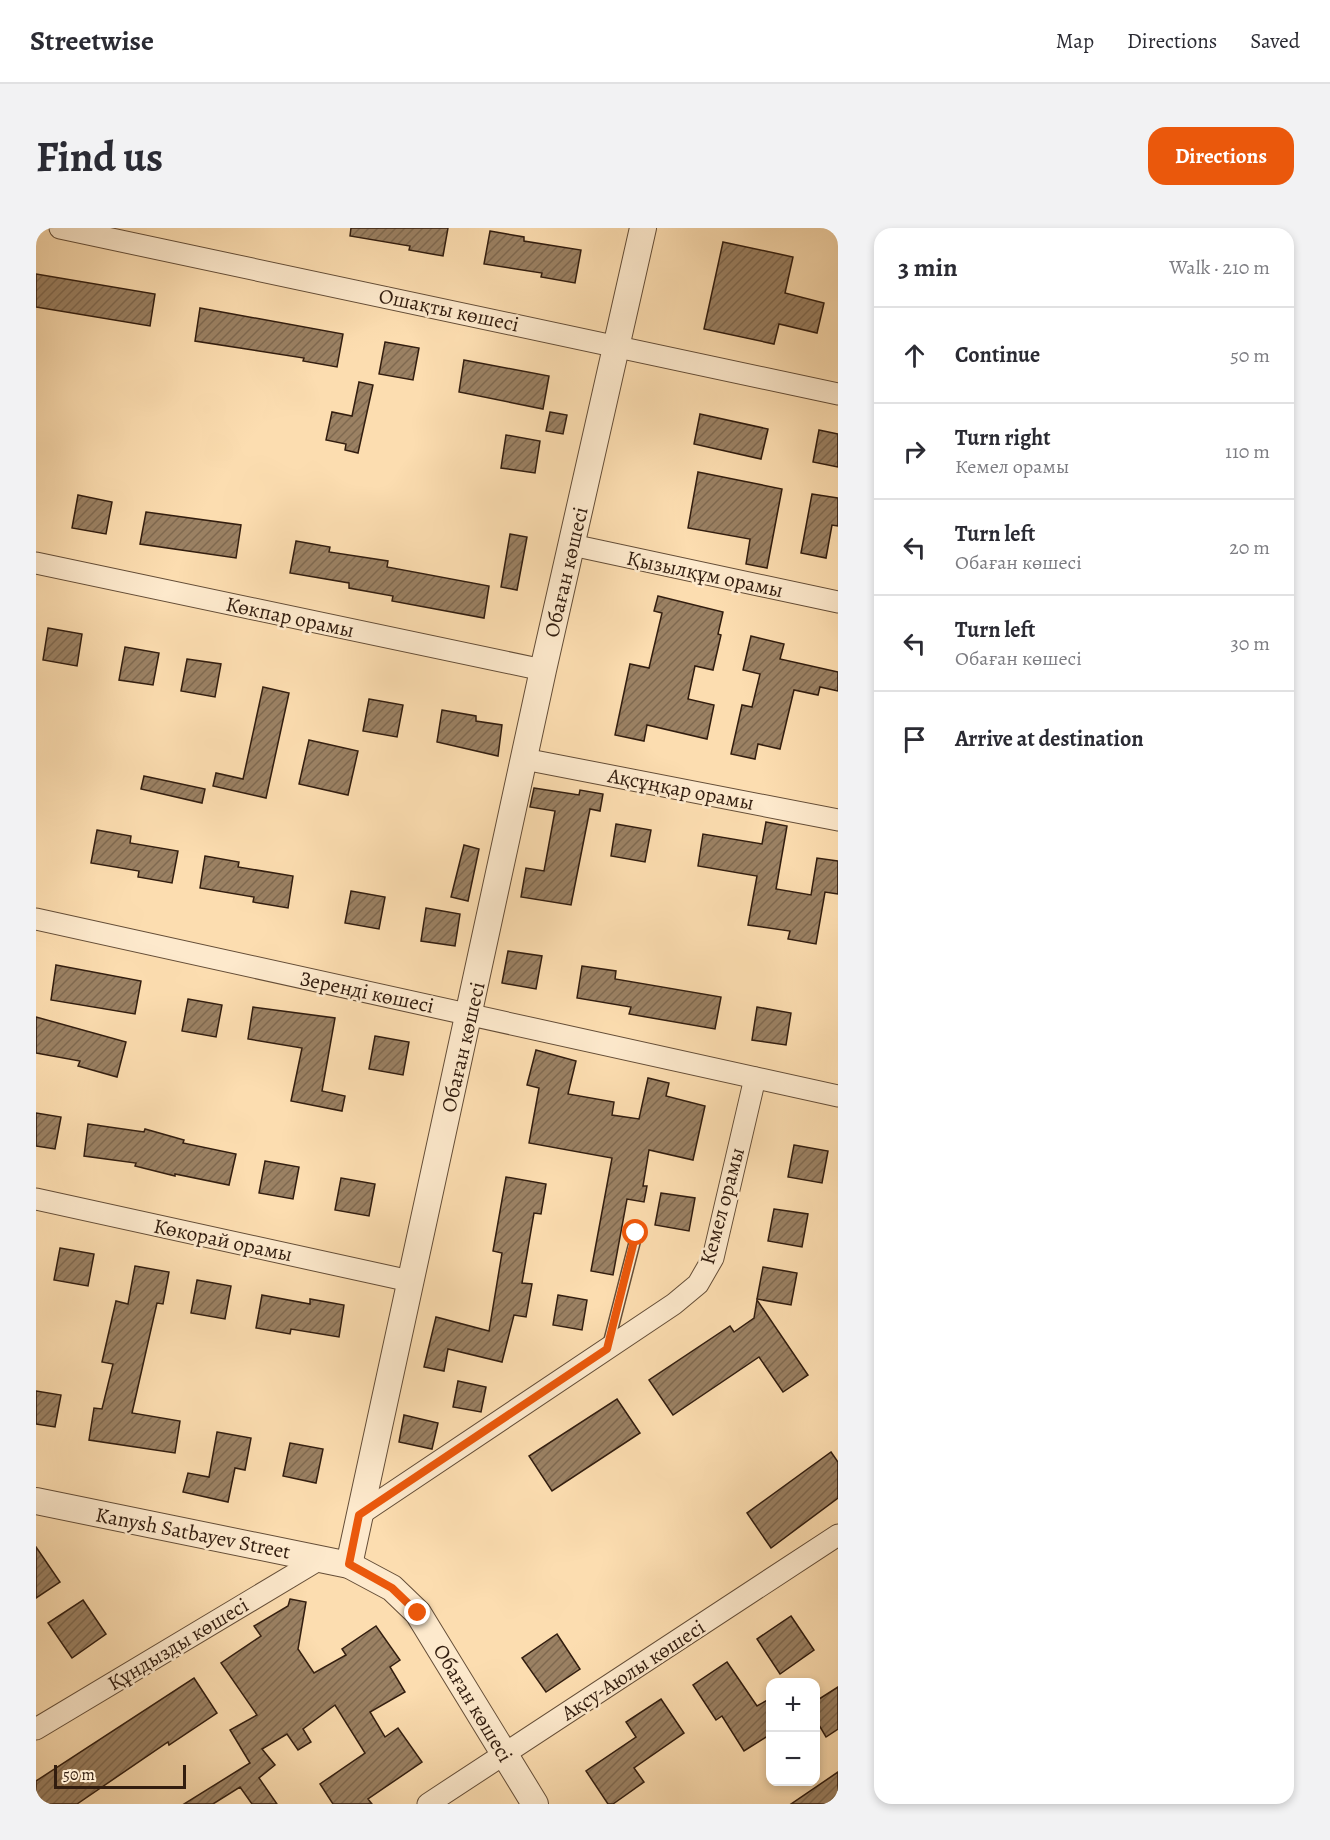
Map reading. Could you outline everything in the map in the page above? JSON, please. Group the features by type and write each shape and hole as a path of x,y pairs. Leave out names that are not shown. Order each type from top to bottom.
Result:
{"street":[{"name":"Ошақты көшесі","path":"60,228 838,394"},
{"name":"Обаған көшесі","path":"535,1804 418,1613 392,1588 349,1564 470,1015 543,670 643,228"},
{"name":"Қызылқұм орамы","path":"572,545 838,602"},
{"name":"Көкпар орамы","path":"36,563 543,670"},
{"name":"Ақсұңқар орамы","path":"524,759 838,820"},
{"name":"Зеренді көшесі","path":"36,919 838,1096"},
{"name":"Кемел орамы","path":"359,1515 674,1304 698,1284 712,1258 755,1078"},
{"name":"Көкорай орамы","path":"36,1199 410,1281"},
{"name":"Kanysh Satbayev Street","path":"36,1502 349,1564"},
{"name":"Ақсу-Аюлы көшесі","path":"428,1804 838,1535"},
{"name":"Құндызды көшесі","path":"36,1729 320,1559"}],"lane":[{"path":"607,1349 636,1233"}],"building":[{"path":"351,228 448,228 443,256 409,250 410,246 350,236"},
{"path":"490,231 524,237 524,241 581,250 575,283 541,277 542,273 484,264"},
{"path":"723,242 793,257 785,293 824,303 817,333 779,324 774,344 704,329"},
{"path":"36,274 155,294 150,326 36,307"},
{"path":"200,308 343,334 337,367 303,361 304,358 195,341"},
{"path":"385,342 419,348 413,380 379,374"},
{"path":"464,360 549,376 543,409 459,392"},
{"path":"359,382 373,385 358,453 345,450 346,444 326,440 332,412 352,416"},
{"path":"550,412 567,415 563,434 546,431"},
{"path":"700,414 768,429 761,459 694,444"},
{"path":"819,430 838,434 838,467 813,462"},
{"path":"506,435 540,441 535,473 501,468"},
{"path":"698,472 782,489 767,568 746,564 750,539 688,528"},
{"path":"812,494 838,498 838,526 832,525 826,558 801,553"},
{"path":"78,495 112,502 106,534 72,528"},
{"path":"146,512 241,525 236,558 140,544"},
{"path":"510,534 527,537 517,590 501,587"},
{"path":"296,541 330,547 329,552 388,561 387,567 489,586 484,618 392,601 393,596 349,588 349,583 290,573"},
{"path":"658,596 723,612 718,634 721,635 713,670 695,666 688,699 714,705 707,739 647,725 644,741 615,735 630,664 649,668 662,613 654,611"},
{"path":"48,628 82,634 77,666 43,660"},
{"path":"751,636 784,644 780,659 838,672 838,691 820,687 818,695 794,690 780,749 758,744 755,759 731,754 742,705 752,707 760,674 743,670"},
{"path":"125,647 159,653 153,685 119,680"},
{"path":"187,659 221,664 215,697 181,691"},
{"path":"263,687 289,693 266,798 213,786 216,773 243,779"},
{"path":"369,699 403,705 397,737 363,731"},
{"path":"442,710 476,716 476,721 502,725 498,756 437,742"},
{"path":"309,740 358,751 348,795 299,784"},
{"path":"144,776 205,789 202,803 141,789"},
{"path":"534,788 579,795 580,790 603,794 600,811 590,809 571,905 521,897 526,868 544,871 555,811 530,807"},
{"path":"766,822 787,826 776,889 811,895 817,858 838,861 838,894 825,892 816,944 788,939 790,931 748,925 757,876 698,866 703,834 762,844"},
{"path":"616,824 651,830 645,862 611,856"},
{"path":"97,830 131,836 130,843 178,851 172,883 138,877 139,871 91,863"},
{"path":"464,845 479,849 468,901 451,897"},
{"path":"205,856 239,862 238,867 293,876 288,908 253,902 254,897 200,888"},
{"path":"351,891 385,897 379,929 345,923"},
{"path":"426,908 460,914 455,946 421,941"},
{"path":"508,951 542,956 536,989 502,983"},
{"path":"56,965 141,981 135,1014 51,1000"},
{"path":"582,966 616,971 615,979 721,997 715,1029 629,1014 631,1007 577,998"},
{"path":"188,999 222,1005 216,1037 182,1031"},
{"path":"253,1007 335,1018 322,1091 345,1096 342,1111 291,1101 302,1048 248,1039"},
{"path":"757,1007 791,1013 786,1045 752,1040"},
{"path":"36,1017 126,1042 117,1077 78,1066 80,1061 36,1053"},
{"path":"375,1036 409,1042 403,1075 369,1069"},
{"path":"536,1050 576,1061 568,1094 614,1102 612,1115 639,1119 648,1078 669,1083 666,1096 705,1106 693,1160 649,1150 643,1186 647,1186 644,1202 627,1199 613,1275 591,1271 612,1158 529,1143 539,1088 527,1085"},
{"path":"36,1113 61,1117 55,1149 36,1146"},
{"path":"88,1124 144,1132 145,1129 184,1140 183,1143 236,1154 229,1185 175,1174 175,1176 135,1166 136,1163 84,1156"},
{"path":"794,1145 828,1151 822,1183 788,1177"},
{"path":"265,1161 299,1167 293,1199 259,1193"},
{"path":"506,1177 546,1184 541,1214 534,1213 522,1283 532,1284 526,1317 514,1315 502,1362 448,1349 444,1371 424,1367 436,1317 489,1331 502,1253 493,1251"},
{"path":"341,1178 375,1184 369,1216 335,1210"},
{"path":"661,1193 695,1198 689,1231 655,1225"},
{"path":"774,1209 808,1214 802,1247 768,1241"},
{"path":"60,1248 94,1254 88,1286 54,1280"},
{"path":"135,1266 169,1272 163,1304 157,1303 132,1413 180,1421 175,1453 89,1440 94,1408 102,1409 113,1364 102,1362 116,1301 128,1304"},
{"path":"763,1267 797,1273 791,1305 757,1299"},
{"path":"197,1280 231,1286 225,1319 191,1313"},
{"path":"262,1295 310,1304 310,1299 344,1305 339,1337 291,1329 290,1334 256,1328"},
{"path":"558,1295 587,1300 582,1330 553,1325"},
{"path":"757,1300 808,1375 783,1392 759,1357 673,1415 649,1380 730,1326 734,1332 754,1318"},
{"path":"458,1381 486,1387 481,1412 453,1407"},
{"path":"36,1391 61,1395 55,1427 36,1424"},
{"path":"617,1399 640,1433 552,1491 529,1456"},
{"path":"404,1415 438,1423 432,1449 399,1442"},
{"path":"217,1432 251,1438 245,1470 235,1468 228,1502 183,1492 188,1473 209,1477"},
{"path":"290,1443 323,1449 316,1483 283,1476"},
{"path":"831,1452 838,1462 838,1498 771,1548 747,1513"},
{"path":"36,1547 60,1582 36,1598"},
{"path":"290,1599 306,1602 298,1649 314,1673 346,1655 342,1649 376,1626 400,1660 390,1667 405,1692 370,1712 385,1737 398,1728 422,1762 368,1799 372,1804 333,1804 320,1784 365,1753 335,1705 303,1729 311,1742 298,1750 287,1734 262,1749 275,1765 259,1778 277,1804 252,1804 240,1787 213,1804 184,1804 250,1763 230,1730 257,1715 221,1663 261,1636 254,1626 288,1606"},
{"path":"83,1600 106,1634 72,1658 48,1623"},
{"path":"791,1616 814,1650 780,1674 757,1639"},
{"path":"557,1634 580,1669 546,1692 522,1658"},
{"path":"727,1662 757,1706 766,1701 766,1737 744,1751 722,1716 716,1720 693,1685"},
{"path":"194,1678 217,1713 169,1745 168,1742 77,1804 36,1804 36,1781"},
{"path":"838,1687 838,1729 826,1737 820,1727 820,1698"},
{"path":"661,1699 684,1733 634,1768 644,1782 613,1804 608,1804 586,1771 636,1737 626,1722"},
{"path":"838,1772 838,1804 791,1804 820,1786"}],"route":[{"path":"418,1613 392,1588 349,1564 359,1515 607,1349 636,1233"}]}
